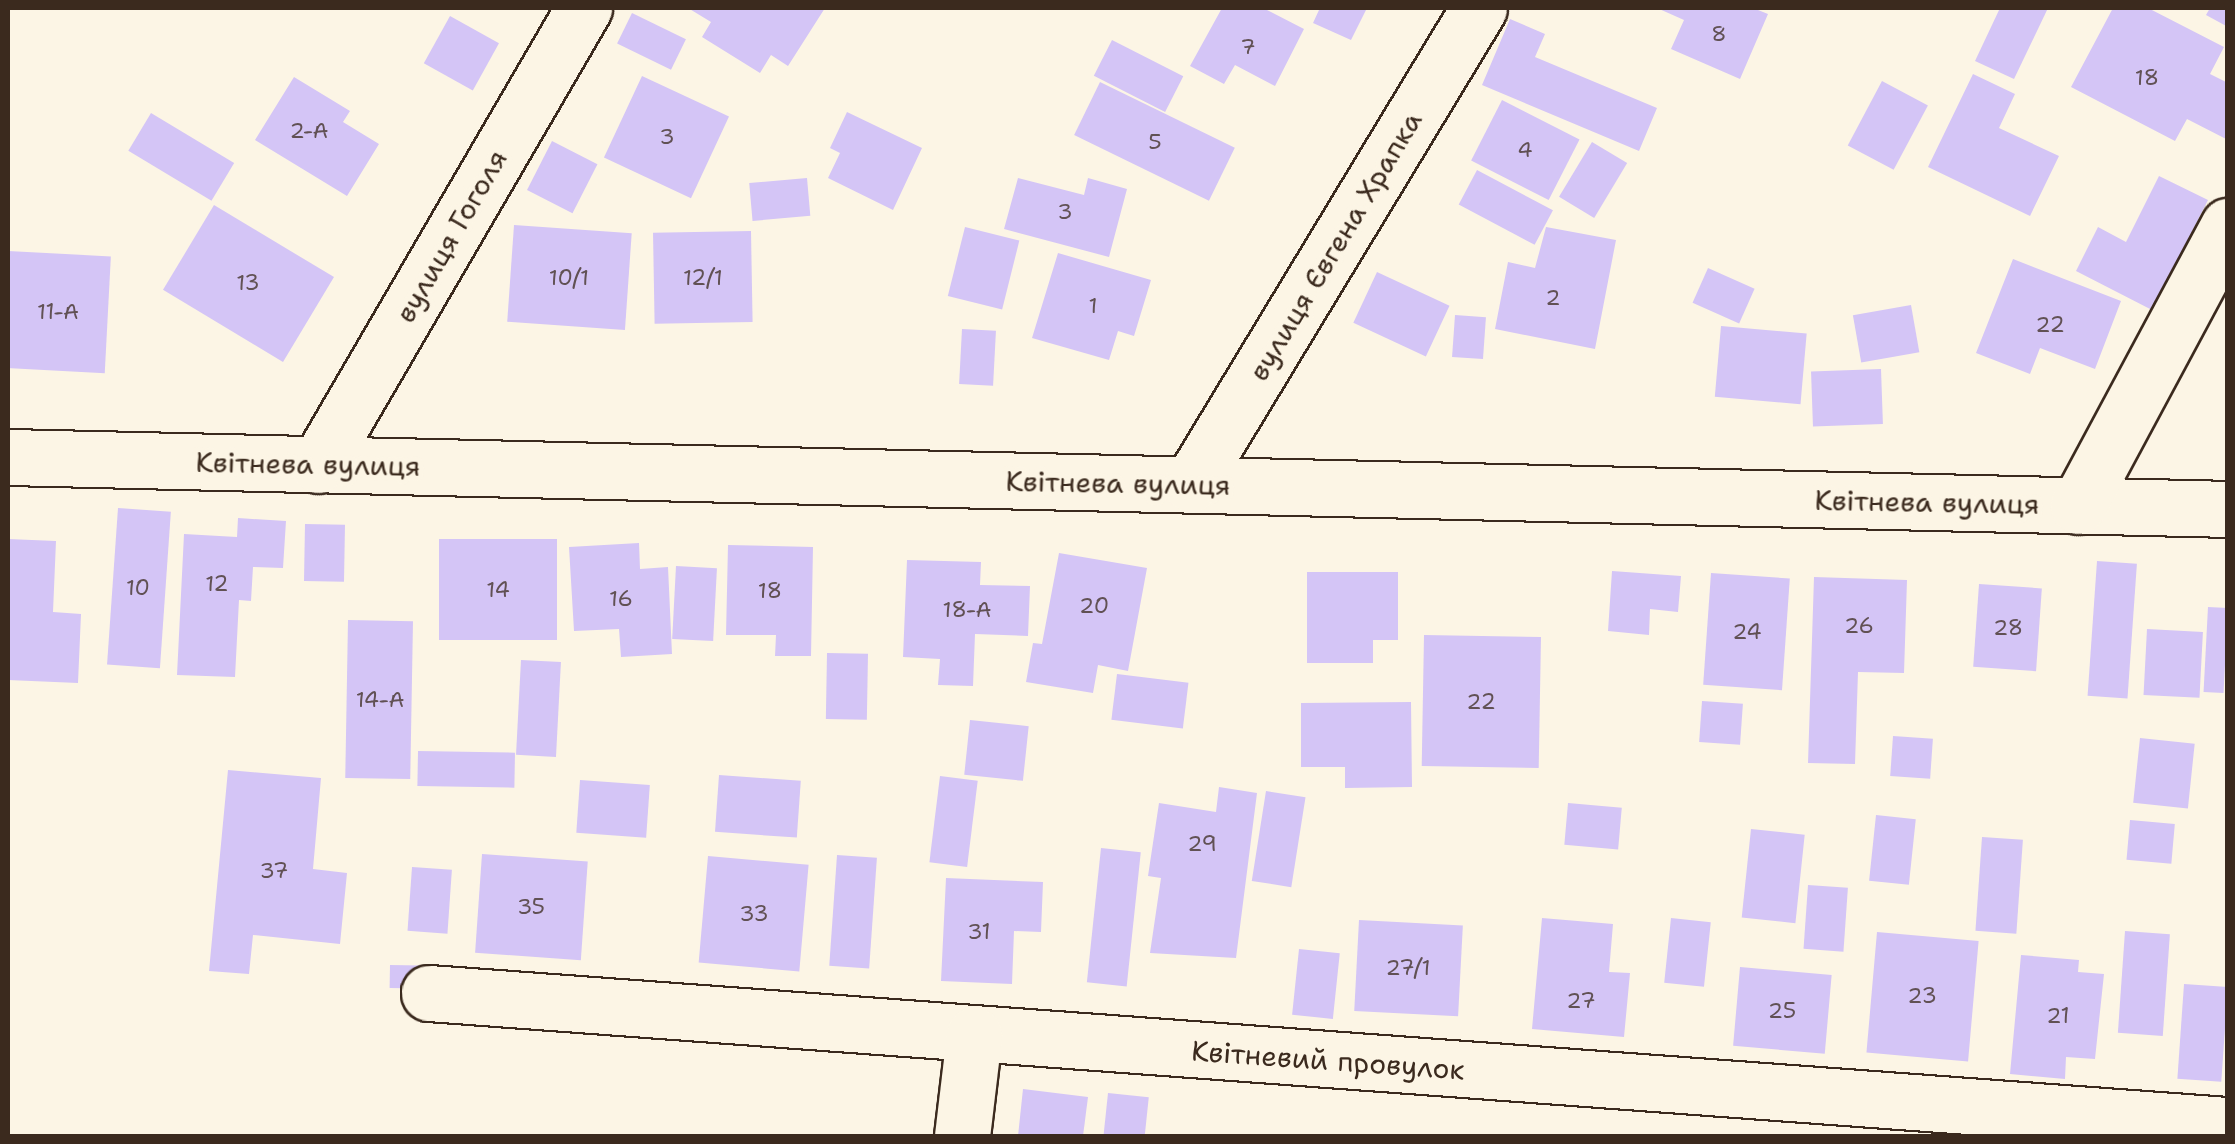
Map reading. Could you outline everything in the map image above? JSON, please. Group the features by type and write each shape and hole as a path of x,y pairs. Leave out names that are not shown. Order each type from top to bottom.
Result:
{"street":[{"name":"вулиця Гоголя","path":"318,465 584,8"},
{"name":"вулиця Євгена Храпка","path":"1191,484 1479,8"},
{"path":"2078,506 2228,226"},
{"name":"Квітнева вулиця","path":"8,457 2228,508"},
{"name":"Квітневий провулок","path":"429,994 2228,1125"},
{"path":"962,1136 974,1034"}],"building":[{"path":"688,8 825,8 788,66 771,55 760,73 702,37 711,22"},
{"path":"1222,8 1263,8 1304,29 1275,86 1235,65 1224,84 1190,66"},
{"path":"1313,8 1367,8 1351,40 1313,23 1319,10"},
{"path":"1657,8 1753,8 1768,14 1740,79 1671,49 1684,20"},
{"path":"2000,8 2048,8 2014,79 1975,61"},
{"path":"2113,8 2148,8 2224,47 2210,74 2228,83 2228,140 2187,119 2175,141 2071,87"},
{"path":"2210,8 2228,8 2228,27 2206,15"},
{"path":"632,13 686,39 671,70 617,44"},
{"path":"450,16 499,43 473,90 424,63"},
{"path":"1510,19 1545,34 1535,57 1657,108 1639,151 1482,85"},
{"path":"1112,40 1183,76 1165,112 1094,76"},
{"path":"1973,74 2015,94 1999,128 2059,156 2030,216 1928,167"},
{"path":"642,76 729,117 691,198 604,158"},
{"path":"294,77 350,111 343,122 379,144 347,196 255,140"},
{"path":"1882,81 1928,105 1894,170 1848,145"},
{"path":"1100,82 1235,148 1209,201 1074,135"},
{"path":"1502,100 1580,139 1549,200 1471,161"},
{"path":"847,112 922,148 893,210 828,178 840,153 830,148"},
{"path":"151,113 234,163 211,201 128,151"},
{"path":"552,141 597,164 572,213 527,190"},
{"path":"1592,142 1627,163 1594,218 1559,197"},
{"path":"1477,170 1553,210 1535,245 1459,204"},
{"path":"2159,176 2208,200 2152,310 2076,271 2098,227 2126,242"},
{"path":"807,178 810,216 753,221 749,183"},
{"path":"1018,178 1084,195 1088,178 1127,189 1109,257 1004,229"},
{"path":"214,205 334,277 283,362 163,290"},
{"path":"514,225 632,233 625,330 507,322"},
{"path":"965,227 1019,241 1002,309 948,296"},
{"path":"1546,227 1616,240 1595,349 1495,329 1508,262 1535,268"},
{"path":"751,231 753,322 655,324 653,233"},
{"path":"8,251 111,256 105,373 8,368"},
{"path":"1058,253 1151,280 1134,336 1118,331 1109,360 1032,338"},
{"path":"2013,259 2121,301 2095,369 2040,348 2030,374 1976,353"},
{"path":"1708,268 1755,289 1739,323 1693,303"},
{"path":"1377,272 1450,306 1426,357 1353,323"},
{"path":"1911,305 1919,352 1861,363 1853,315"},
{"path":"1455,315 1486,317 1483,359 1452,357"},
{"path":"1721,326 1807,333 1800,404 1715,397"},
{"path":"962,329 996,331 993,386 959,384"},
{"path":"1881,369 1883,424 1813,426 1811,371"},
{"path":"118,508 171,512 160,668 107,665"},
{"path":"238,518 286,521 283,568 253,567 251,601 239,600 235,677 177,675 184,534 237,537"},
{"path":"305,524 345,525 344,582 304,581"},
{"path":"8,539 56,541 53,612 81,614 78,683 8,680"},
{"path":"439,539 557,539 557,640 439,640"},
{"path":"639,543 640,569 668,567 672,654 621,657 619,629 574,631 569,547"},
{"path":"728,545 813,547 811,656 775,656 776,635 726,635"},
{"path":"1059,553 1147,568 1128,671 1098,665 1093,693 1026,682 1033,643 1042,644"},
{"path":"907,560 981,562 980,585 1030,586 1028,636 975,634 973,686 938,685 940,659 903,657"},
{"path":"2097,561 2137,564 2127,698 2088,696"},
{"path":"676,566 717,568 713,641 672,639"},
{"path":"1612,571 1681,576 1678,612 1650,609 1649,635 1608,631"},
{"path":"1307,572 1398,572 1398,640 1373,640 1373,663 1307,663"},
{"path":"1711,573 1790,579 1782,690 1703,685"},
{"path":"1814,577 1907,580 1904,673 1858,672 1855,764 1808,763"},
{"path":"1979,584 2042,588 2036,671 1973,667"},
{"path":"2208,607 2228,608 2224,693 2204,692"},
{"path":"348,620 413,621 410,779 345,778"},
{"path":"2147,629 2203,632 2199,698 2144,695"},
{"path":"1424,635 1541,637 1539,768 1422,766"},
{"path":"827,653 868,654 867,720 826,719"},
{"path":"521,660 561,662 556,757 516,755"},
{"path":"1117,674 1188,683 1183,728 1111,720"},
{"path":"1702,701 1743,704 1740,745 1699,742"},
{"path":"1411,702 1412,787 1345,788 1345,767 1301,767 1301,703"},
{"path":"970,720 1029,726 1023,781 964,775"},
{"path":"1893,736 1933,739 1930,779 1890,776"},
{"path":"2140,738 2195,744 2188,808 2133,803"},
{"path":"418,751 515,753 514,788 417,786"},
{"path":"228,770 321,778 313,869 347,873 340,944 253,935 249,974 209,971"},
{"path":"719,775 801,781 797,838 715,832"},
{"path":"940,776 978,781 967,867 929,862"},
{"path":"580,780 650,785 646,838 576,833"},
{"path":"1219,787 1257,793 1236,958 1150,953 1161,878 1148,876 1159,803 1216,812"},
{"path":"1266,791 1306,797 1291,887 1252,881"},
{"path":"1568,803 1622,808 1618,850 1564,845"},
{"path":"1876,815 1916,819 1909,885 1869,881"},
{"path":"2130,820 2175,824 2171,864 2127,860"},
{"path":"1751,829 1805,835 1795,923 1742,918"},
{"path":"1982,837 2023,840 2016,934 1975,931"},
{"path":"1101,848 1141,852 1127,986 1087,982"},
{"path":"482,854 588,861 581,960 475,953"},
{"path":"837,855 877,858 869,969 829,966"},
{"path":"708,856 809,865 799,971 699,963"},
{"path":"412,867 452,870 447,934 408,931"},
{"path":"946,878 1043,882 1041,932 1014,931 1012,984 941,981"},
{"path":"1808,885 1848,888 1843,952 1804,949"},
{"path":"1542,918 1613,924 1609,972 1630,973 1624,1037 1532,1029"},
{"path":"1671,918 1711,922 1704,987 1664,983"},
{"path":"1359,920 1463,925 1458,1016 1354,1011"},
{"path":"2125,931 2170,934 2163,1036 2118,1033"},
{"path":"1877,932 1979,941 1968,1061 1866,1053"},
{"path":"1299,949 1340,953 1333,1019 1292,1015"},
{"path":"2021,955 2079,960 2078,972 2104,974 2095,1059 2066,1057 2065,1079 2010,1074"},
{"path":"390,965 437,966 437,989 390,988"},
{"path":"1740,967 1832,975 1825,1054 1733,1046"},
{"path":"2184,984 2228,987 2221,1082 2177,1079"},
{"path":"1023,1089 1088,1097 1083,1136 1018,1136"},
{"path":"1108,1093 1149,1097 1145,1136 1104,1136"}]}
